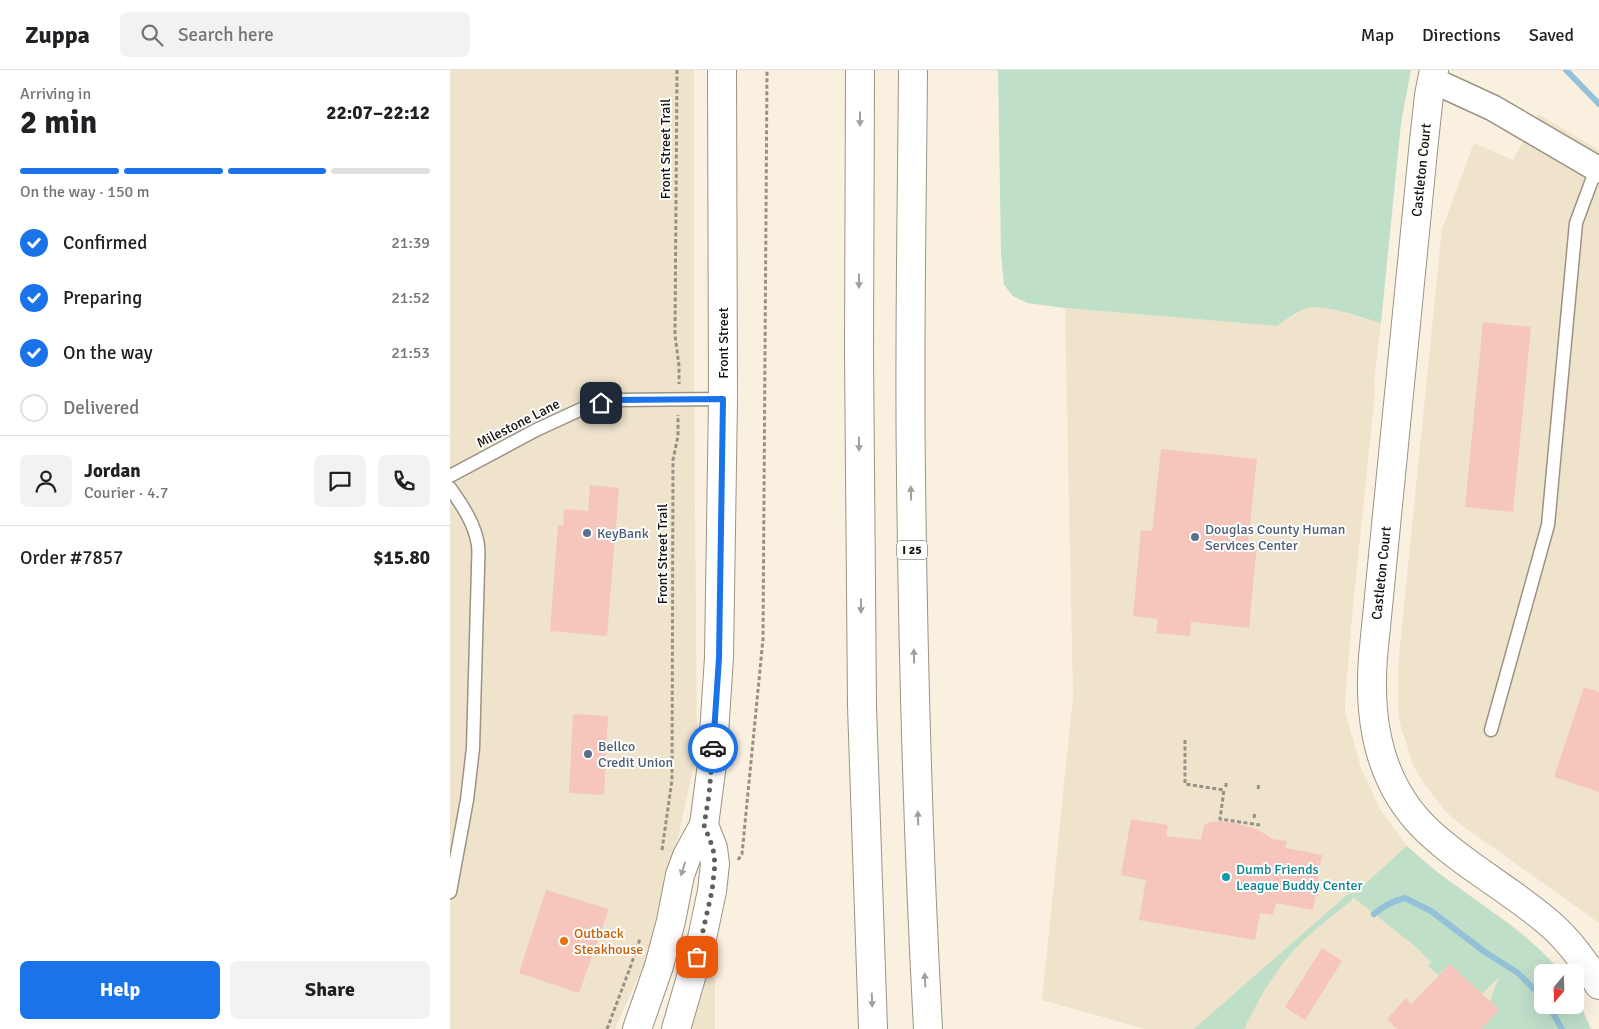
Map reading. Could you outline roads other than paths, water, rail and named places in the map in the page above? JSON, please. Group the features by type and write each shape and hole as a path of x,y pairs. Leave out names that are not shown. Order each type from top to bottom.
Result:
{"main road":[{"name":"Front Street","path":"637,1029 659,966 671,921 680,875 687,856 704,825 712,764 719,658 723,399 722,70"},
{"path":"860,70 859,352 862,706 873,1029"},
{"name":"I 25","path":"913,70 911,482 914,677 919,871 928,1029"},
{"name":"Castleton Court","path":"1433,75 1423,150 1372,657 1374,729 1380,753 1390,778 1402,800 1418,820 1443,844 1551,924 1575,950 1599,985"},
{"name":"Front Street","path":"676,1029 701,943 712,891 715,864 713,848 704,825"}],"street":[{"path":"1433,75 1598,170"}],"lane":[{"path":"1491,730 1548,524 1576,223 1598,170"},
{"name":"Milestone Lane","path":"450,476 536,430 588,406 615,400 723,399"},
{"path":"450,488 472,525 478,544 473,748 467,800 450,892"}],"waterway":[{"path":"1566,70 1599,104"},
{"path":"1374,914 1388,904 1405,898 1431,911 1485,952 1518,973 1534,989"},
{"path":"1553,1014 1562,1029"}],"place":[{"name":"KeyBank","path":"587,533"},
{"name":"Douglas County Human Services Center","path":"1195,537"},
{"name":"Bellco Credit Union","path":"588,754"},
{"name":"Dumb Friends League Buddy Center","path":"1226,877"},
{"name":"Outback Steakhouse","path":"564,941"}]}
